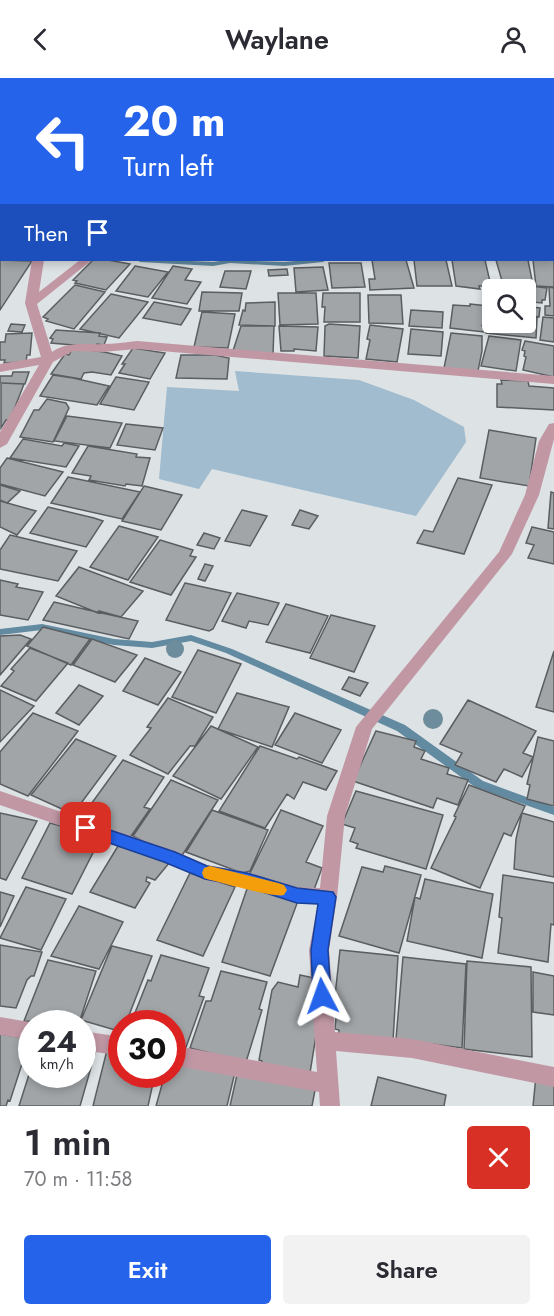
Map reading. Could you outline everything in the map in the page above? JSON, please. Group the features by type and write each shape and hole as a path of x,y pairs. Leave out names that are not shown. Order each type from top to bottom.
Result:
{"street":[{"path":"0,444 48,360 32,303 38,261"},
{"path":"32,303 84,261"},
{"path":"0,369 48,360 64,349 73,347 103,348 137,345 554,380"},
{"path":"330,1106 319,950 336,816 364,727 505,554 532,495 546,441 554,427"},
{"path":"0,798 169,856 205,872 247,880 297,895 327,897"},
{"path":"0,1026 18,1029"},
{"path":"325,1041 366,1042 401,1047 554,1077"},
{"path":"186,1058 329,1084"}],"shaded area":[{"path":"235,371 359,380 414,400 464,427 466,442 416,516 212,469 199,489 159,479 167,387 239,391"}],"building":[{"path":"0,261 32,261 0,310"},
{"path":"92,261 130,264 106,290 75,283 77,281 73,280"},
{"path":"372,261 406,261 414,288 370,290 369,279 375,279"},
{"path":"414,261 446,261 452,286 417,286"},
{"path":"452,261 485,261 489,279 482,279 480,289 456,286"},
{"path":"496,261 528,261 532,279 501,279"},
{"path":"533,261 554,261 554,287 536,286"},
{"path":"329,263 361,263 365,287 332,288"},
{"path":"135,266 168,272 148,297 116,291"},
{"path":"173,266 192,269 185,280 201,282 187,304 152,298"},
{"path":"323,267 328,290 296,292 294,268"},
{"path":"287,269 288,275 269,276 268,270"},
{"path":"225,271 251,271 246,289 220,287"},
{"path":"75,285 105,292 74,329 46,321 48,319 43,317"},
{"path":"536,287 547,288 545,300 542,300 542,303 536,302"},
{"path":"549,287 554,288 554,316 545,315 545,306 550,306"},
{"path":"202,292 242,293 239,311 199,311"},
{"path":"278,293 316,293 318,324 280,325"},
{"path":"323,293 360,293 360,322 324,322"},
{"path":"111,294 148,302 119,338 80,329"},
{"path":"368,295 401,295 403,324 369,323"},
{"path":"154,302 191,309 181,325 143,318"},
{"path":"275,302 275,326 239,325 246,303"},
{"path":"470,304 482,305 482,332 450,328 453,305 470,306"},
{"path":"536,308 540,308 539,317 536,317"},
{"path":"411,310 443,312 442,328 409,326"},
{"path":"202,312 235,314 228,348 194,347"},
{"path":"543,317 554,318 554,342 540,340"},
{"path":"537,318 536,338 486,333 536,333"},
{"path":"11,324 25,325 22,332 8,331"},
{"path":"329,324 360,326 358,358 324,356 325,326"},
{"path":"370,325 403,329 397,362 366,359"},
{"path":"241,326 274,326 273,355 232,354"},
{"path":"279,326 318,327 316,351 294,349 294,351 281,351"},
{"path":"411,329 443,332 441,356 408,354"},
{"path":"56,330 100,333 99,336 107,337 104,345 97,344 96,347 51,343 53,339 50,338"},
{"path":"32,333 30,355 27,355 26,362 4,363 5,360 0,360 0,342 5,342 6,334"},
{"path":"451,333 482,336 478,371 444,368"},
{"path":"489,336 521,340 516,371 481,366"},
{"path":"525,341 554,346 554,377 523,370 526,357 524,356 525,351 522,350"},
{"path":"73,348 122,356 111,375 84,373 81,379 51,374 65,354 69,355"},
{"path":"133,348 165,353 150,379 119,373"},
{"path":"181,355 215,355 229,358 227,379 176,378"},
{"path":"13,372 29,372 25,384 0,383 0,376 12,376"},
{"path":"53,375 109,386 97,405 40,396"},
{"path":"116,377 149,382 134,410 100,404"},
{"path":"501,380 528,381 529,386 554,388 554,410 497,407 497,384 502,384"},
{"path":"1,383 24,384 10,420 6,420 1,428"},
{"path":"47,399 66,403 69,408 53,442 20,437 34,410 39,410"},
{"path":"67,416 122,423 110,448 54,441"},
{"path":"126,424 163,428 155,450 117,445"},
{"path":"489,430 536,438 529,486 480,478"},
{"path":"23,439 62,446 64,443 79,446 66,467 10,458"},
{"path":"88,446 150,458 142,486 126,484 125,486 89,480 91,476 72,473"},
{"path":"7,458 63,472 45,496 0,484 0,468"},
{"path":"68,477 140,492 122,519 51,503"},
{"path":"458,478 492,485 464,554 417,543 424,530 433,532"},
{"path":"0,485 20,491 7,503 0,500"},
{"path":"144,486 182,495 161,530 122,521"},
{"path":"551,492 554,493 554,529 548,528"},
{"path":"0,501 36,511 17,535 0,527"},
{"path":"48,507 103,521 86,547 30,533"},
{"path":"242,510 267,516 250,546 225,541"},
{"path":"300,510 318,516 309,529 292,525"},
{"path":"119,526 158,537 128,580 90,567"},
{"path":"532,527 554,532 554,564 528,558 534,545 526,543"},
{"path":"204,533 220,538 214,549 197,545"},
{"path":"10,535 77,551 58,581 0,569 0,550"},
{"path":"160,540 193,550 190,556 196,557 171,595 130,582"},
{"path":"205,564 213,566 205,581 198,579"},
{"path":"79,567 143,591 121,617 99,611 98,613 56,596"},
{"path":"0,580 18,584 16,587 43,592 28,620 0,615"},
{"path":"185,583 231,593 213,629 209,631 166,620"},
{"path":"237,593 279,603 268,625 249,621 246,628 222,621"},
{"path":"54,602 138,621 129,639 43,620"},
{"path":"286,604 328,616 310,653 266,642"},
{"path":"331,615 375,626 354,672 310,658"},
{"path":"43,627 90,639 71,665 27,646"},
{"path":"20,635 31,639 0,675 0,636"},
{"path":"92,639 137,655 115,682 73,665"},
{"path":"30,648 68,663 36,701 1,686 14,671 11,669"},
{"path":"198,650 241,664 216,713 172,697"},
{"path":"554,651 554,712 536,707"},
{"path":"145,658 181,672 158,705 123,691"},
{"path":"349,677 368,683 360,696 342,689"},
{"path":"79,685 103,696 79,725 56,713"},
{"path":"0,690 34,706 0,742"},
{"path":"237,693 289,707 272,747 218,729"},
{"path":"168,698 213,717 195,746 190,746 168,774 130,755 151,728 147,727"},
{"path":"468,700 536,731 523,753 533,757 522,777 504,769 496,782 455,765 462,753 440,744"},
{"path":"33,713 78,731 28,796 0,784 0,752"},
{"path":"295,713 341,730 322,763 275,745"},
{"path":"211,726 258,747 221,799 173,776"},
{"path":"376,731 416,741 414,747 425,751 421,759 449,768 447,774 468,780 458,805 437,798 433,808 353,781"},
{"path":"538,737 554,741 554,806 527,799 530,785 527,784"},
{"path":"76,739 116,756 73,814 31,795"},
{"path":"260,746 337,771 326,790 303,782 294,799 287,794 265,828 219,811"},
{"path":"123,760 164,777 144,807 150,809 129,839 81,818"},
{"path":"171,780 218,800 179,860 133,836"},
{"path":"469,785 525,806 511,836 504,833 480,888 431,868"},
{"path":"356,791 443,815 426,869 356,848 358,844 350,841 355,828 342,824"},
{"path":"212,810 268,830 250,871 242,873 186,852"},
{"path":"281,810 323,826 306,862 322,868 312,895 249,875"},
{"path":"0,813 37,821 6,880 0,878"},
{"path":"522,813 554,822 554,877 514,869 516,839"},
{"path":"50,823 101,837 72,894 22,878"},
{"path":"118,846 170,862 155,880 147,877 146,881 150,883 135,908 90,892"},
{"path":"385,866 421,875 399,953 339,936 362,867 383,872"},
{"path":"190,873 235,887 203,956 157,940"},
{"path":"503,875 554,883 554,925 551,924 548,962 498,953"},
{"path":"425,879 493,894 482,958 407,941 415,897 420,899"},
{"path":"249,883 299,898 270,976 222,962"},
{"path":"26,887 66,899 41,950 0,938"},
{"path":"0,892 14,896 0,927"},
{"path":"79,906 123,922 99,969 51,956"},
{"path":"0,945 42,952 34,976 27,980 16,1008 0,1006"},
{"path":"112,946 152,956 131,1010 108,1010 108,1028 96,1024 96,1010 85,1010"},
{"path":"340,950 398,956 393,1041 339,1036 339,1030 335,1029 337,1006 334,1005"},
{"path":"161,955 209,968 199,996 204,997 186,1047 186,1010 136,1010 148,980 151,981"},
{"path":"403,957 466,964 462,1048 396,1039"},
{"path":"48,960 96,971 83,1010 28,1010"},
{"path":"467,961 531,967 532,1057 464,1049"},
{"path":"221,971 267,982 259,1009 262,1010 246,1062 190,1048 206,1001 211,1001"},
{"path":"533,972 554,976 554,1015 533,1012"},
{"path":"300,975 319,979 319,1017 309,1079 260,1069 262,1061 259,1060 272,990 278,982 298,987"},
{"path":"0,1034 18,1037 18,1076 10,1101 8,1100 6,1106 0,1106"},
{"path":"108,1046 108,1088 152,1088 148,1106 93,1106"},
{"path":"186,1063 235,1072 227,1106 156,1106 161,1088 186,1088"},
{"path":"238,1070 316,1085 312,1106 230,1106"},
{"path":"536,1076 554,1080 554,1106 533,1106"},
{"path":"378,1077 446,1095 444,1106 371,1106"},
{"path":"25,1088 85,1088 80,1106 19,1106"}],"waterway":[{"path":"158,261 213,264 230,261"},
{"path":"230,261 284,264 313,261"},
{"path":"0,632 42,627 114,642 152,645 191,638 229,651 401,728 479,784 554,811"}],"slow traffic":[{"path":"210,873 247,880 278,890"}],"route":[{"path":"86,828 169,856 205,872 247,880 297,895 327,897 319,950 322,996"}]}
